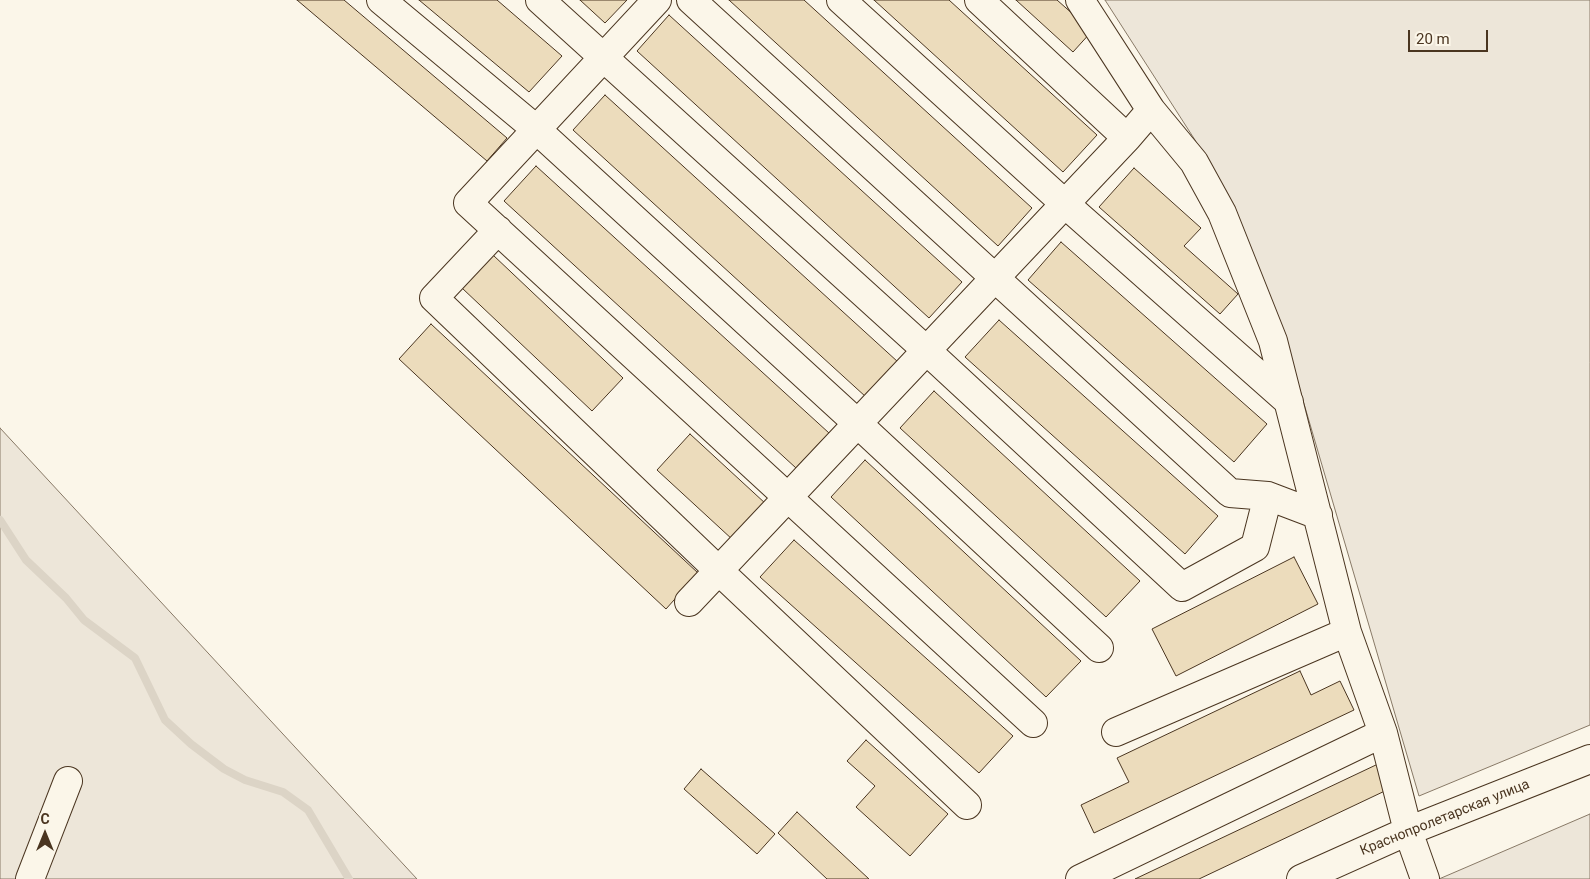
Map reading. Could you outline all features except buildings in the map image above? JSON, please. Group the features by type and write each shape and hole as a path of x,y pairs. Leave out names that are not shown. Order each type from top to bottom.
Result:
{"street":[{"path":"381,0 537,130 1099,648"},
{"path":"540,0 926,350 1182,588 1255,547 1268,496"},
{"path":"657,0 468,203 1033,723"},
{"path":"692,0 1230,493 1268,496 1318,515"},
{"path":"841,0 1064,203 1289,402"},
{"path":"980,0 1127,138"},
{"path":"1080,0 1151,110 1194,162 1222,213 1273,341 1347,632 1383,733 1408,831 1425,879"},
{"path":"689,602 1127,138 1151,110"},
{"path":"498,230 434,298 967,805"},
{"path":"1116,732 1347,632"},
{"path":"1080,879 1383,733"},
{"name":"Краснопролетарская улица","path":"1301,879 1408,831 1589,761"},
{"path":"30,879 68,781"}],"shaded area":[{"path":"1105,0 1590,0 1590,725 1419,796 1285,339 1195,140"},
{"path":"0,428 417,879 0,879"},
{"path":"1590,814 1590,879 1439,879"}],"waterway":[{"path":"0,520 26,560 66,598 84,620 135,658 165,720 191,744 224,769 245,780 283,792 308,810 349,879"}]}
